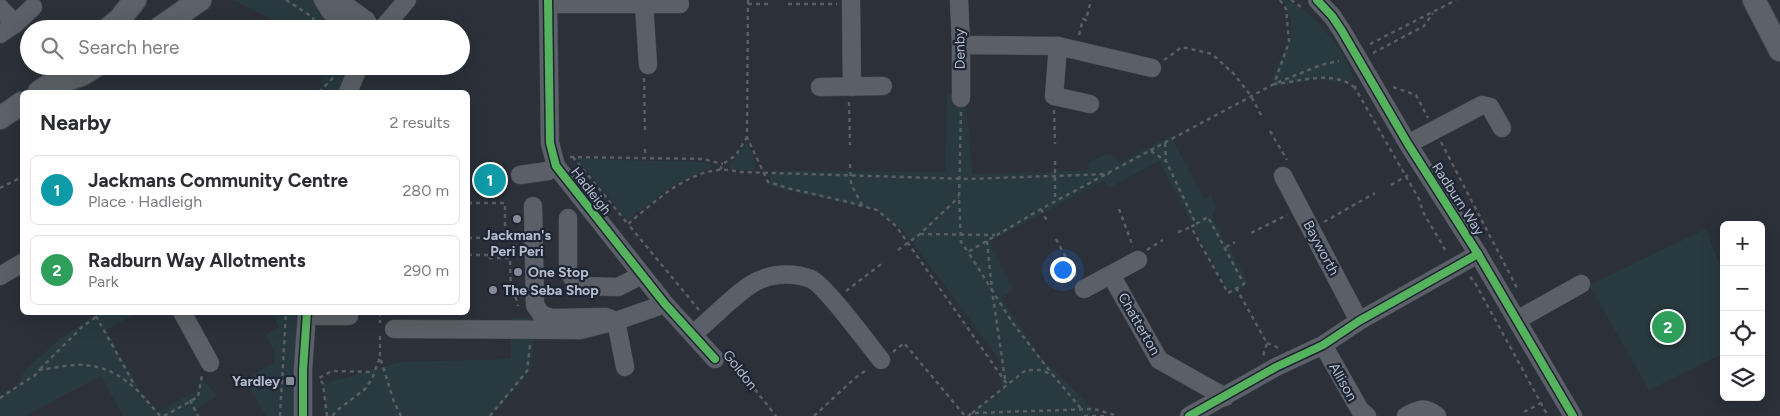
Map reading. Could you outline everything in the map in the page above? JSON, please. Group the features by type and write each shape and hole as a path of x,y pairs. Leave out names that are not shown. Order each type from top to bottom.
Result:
{"main road":[{"path":"118,20 135,0"},
{"path":"171,20 200,0"},
{"path":"1754,0 1780,50"},
{"path":"44,89 56,75"},
{"path":"44,89 81,75"},
{"path":"0,118 20,104"}],"street":[{"path":"323,0 330,11 341,20"},
{"path":"338,0 366,20"},
{"path":"390,20 407,0"},
{"name":"Denby","path":"959,0 961,98"},
{"path":"520,175 556,168 550,143 548,2 680,4"},
{"path":"851,2 851,86"},
{"path":"644,4 648,66"},
{"name":"Radburn Way","path":"1313,6 1332,16 1342,31 1408,144 1478,254 1574,416"},
{"path":"0,34 15,24 33,7"},
{"path":"0,8 15,24"},
{"path":"961,45 1058,46 1152,68"},
{"path":"1058,46 1054,96 1090,104"},
{"path":"349,90 356,75"},
{"path":"820,87 883,86"},
{"path":"1408,144 1482,105 1490,106 1502,128"},
{"name":"Hadleigh","path":"554,161 666,304 693,334 721,357"},
{"name":"Bayworth","path":"1283,176 1359,321"},
{"path":"532,206 534,294 535,305 541,314 551,318 606,317 616,321"},
{"path":"568,218 568,271 578,286 618,287 642,275"},
{"path":"1084,289 1110,275 1138,253"},
{"path":"1190,416 1276,367 1323,346 1359,321 1478,254"},
{"path":"0,276 20,264"},
{"path":"693,334 743,291 761,279 786,274 812,279 833,301 881,360"},
{"name":"Chatterton","path":"1110,275 1159,360 1225,397"},
{"path":"1517,320 1581,284"},
{"path":"394,329 580,330 616,321 666,304"},
{"path":"184,315 209,352"},
{"path":"303,416 302,370 307,315"},
{"path":"328,315 349,316"},
{"path":"616,321 625,367"},
{"name":"Allison","path":"1323,346 1360,410 1367,416"},
{"path":"1406,416 1421,408 1431,411 1437,416"}],"path":[{"path":"286,0 312,16 315,20"},
{"path":"1075,50 1083,19 1086,20 1091,0"},
{"path":"1274,84 1289,42 1286,10 1280,0"},
{"path":"1291,0 1313,6"},
{"path":"1370,44 1456,0"},
{"path":"771,4 748,2 747,137 768,182 791,190 876,210 896,226 1008,384"},
{"path":"788,4 851,2"},
{"path":"1373,54 1424,26 1433,13"},
{"path":"1152,68 1182,47 1212,54 1234,74 1251,96 1261,114"},
{"path":"968,252 1041,209 1274,84 1321,65 1339,61"},
{"path":"644,131 644,72 648,66"},
{"path":"322,90 334,77"},
{"path":"1274,84 1314,78 1347,81 1354,88 1419,199 1423,212 1452,262 1474,281 1548,416"},
{"path":"1354,88 1360,81"},
{"path":"850,145 851,86"},
{"path":"1391,87 1416,95 1518,290"},
{"path":"1054,96 1054,144"},
{"path":"961,98 959,197 961,242 1012,322 1083,411"},
{"path":"720,170 723,164 736,155 747,137"},
{"path":"1165,143 1166,161 1196,224"},
{"path":"645,150 645,158"},
{"path":"1150,151 1166,161"},
{"path":"554,161 572,157 703,159 723,164"},
{"path":"572,157 708,322"},
{"path":"1055,161 1056,201"},
{"path":"850,164 851,184 863,206"},
{"path":"1391,185 1422,167"},
{"path":"628,224 663,195 679,185 708,172 720,170 850,176 960,178 1109,174"},
{"path":"0,188 20,178"},
{"path":"1310,230 1375,193"},
{"path":"898,250 920,234 959,197"},
{"path":"470,203 505,203 505,238 470,238"},
{"path":"1041,209 1048,223"},
{"path":"1119,209 1138,253 1163,240"},
{"path":"1251,233 1300,209"},
{"path":"1178,232 1208,217 1244,284 1228,292 1191,227"},
{"path":"920,234 996,235"},
{"path":"1056,239 1084,289"},
{"path":"987,241 1005,379"},
{"path":"1225,248 1235,242"},
{"path":"470,256 490,255 490,258 510,258 511,295 515,295 520,313"},
{"path":"833,301 884,262"},
{"path":"1236,288 1267,343 1284,350"},
{"path":"280,416 286,315"},
{"path":"380,315 380,357 394,402 401,416"},
{"path":"0,398 35,375 82,327 96,316 136,387 160,416"},
{"path":"490,416 527,371 531,330"},
{"path":"814,416 855,378 904,343 966,416 1026,370 1039,370 1052,374"},
{"path":"1262,362 1267,343"},
{"path":"164,416 198,397 209,352"},
{"path":"333,416 335,412 366,389 380,357"},
{"path":"39,370 84,365 108,370 136,387"},
{"path":"327,416 323,384 319,378 332,371 374,372"},
{"path":"190,400 198,416"},
{"path":"1524,412 1541,403"},
{"path":"972,413 1083,411 1094,409 1118,416"},
{"path":"1084,416 1105,416"}],"shaded area":[{"path":"233,0 317,0 336,20 272,20"},
{"path":"1283,0 1289,1 1304,10 1332,38 1342,52 1355,79 1345,84 1317,79 1275,87 1271,80 1291,36 1291,21"},
{"path":"320,75 349,75 345,90 324,90"},
{"path":"947,94 966,95 972,174 1087,171 1089,162 1109,153 1119,163 1171,136 1204,199 1211,195 1216,207 1212,216 1249,285 1230,295 1159,161 1109,188 1104,180 989,242 1013,290 1001,298 1040,357 1094,409 1088,416 968,416 1002,388 999,359 904,231 876,210 769,186 771,171 945,172"},
{"path":"747,143 757,165 753,171 730,169 730,164"},
{"path":"577,159 703,162 712,165 709,169 661,194 628,220"},
{"path":"1706,229 1720,266 1720,355 1649,390 1589,285"},
{"path":"95,315 133,315 106,330 140,390 158,412 198,390 201,377 217,396 196,409 200,416 123,416 101,376 25,416 0,416 0,396 16,386 26,369 60,339"},
{"path":"274,315 302,315 296,416 266,416 245,380 275,362 275,353 266,335 279,327"},
{"path":"511,318 534,318 531,370 492,416 326,416 323,384 400,362 511,359"}],"cycle path":[{"name":"Goldon","path":"548,0 550,143 556,166 665,304 715,359"},
{"path":"1317,0 1332,16 1342,31 1408,144 1478,254 1573,416"},
{"path":"1189,416 1276,367 1323,345 1359,321 1478,254"},
{"path":"303,416 303,370 307,315"}],"place":[{"name":"Jackmans Community Centre","path":"490,180"},
{"name":"Jackman's Peri Peri","path":"517,219"},
{"name":"One Stop","path":"518,272"},
{"name":"The Seba Shop","path":"493,290"},
{"name":"Radburn Way Allotments","path":"1668,327"},
{"name":"Yardley","path":"290,381"}]}
